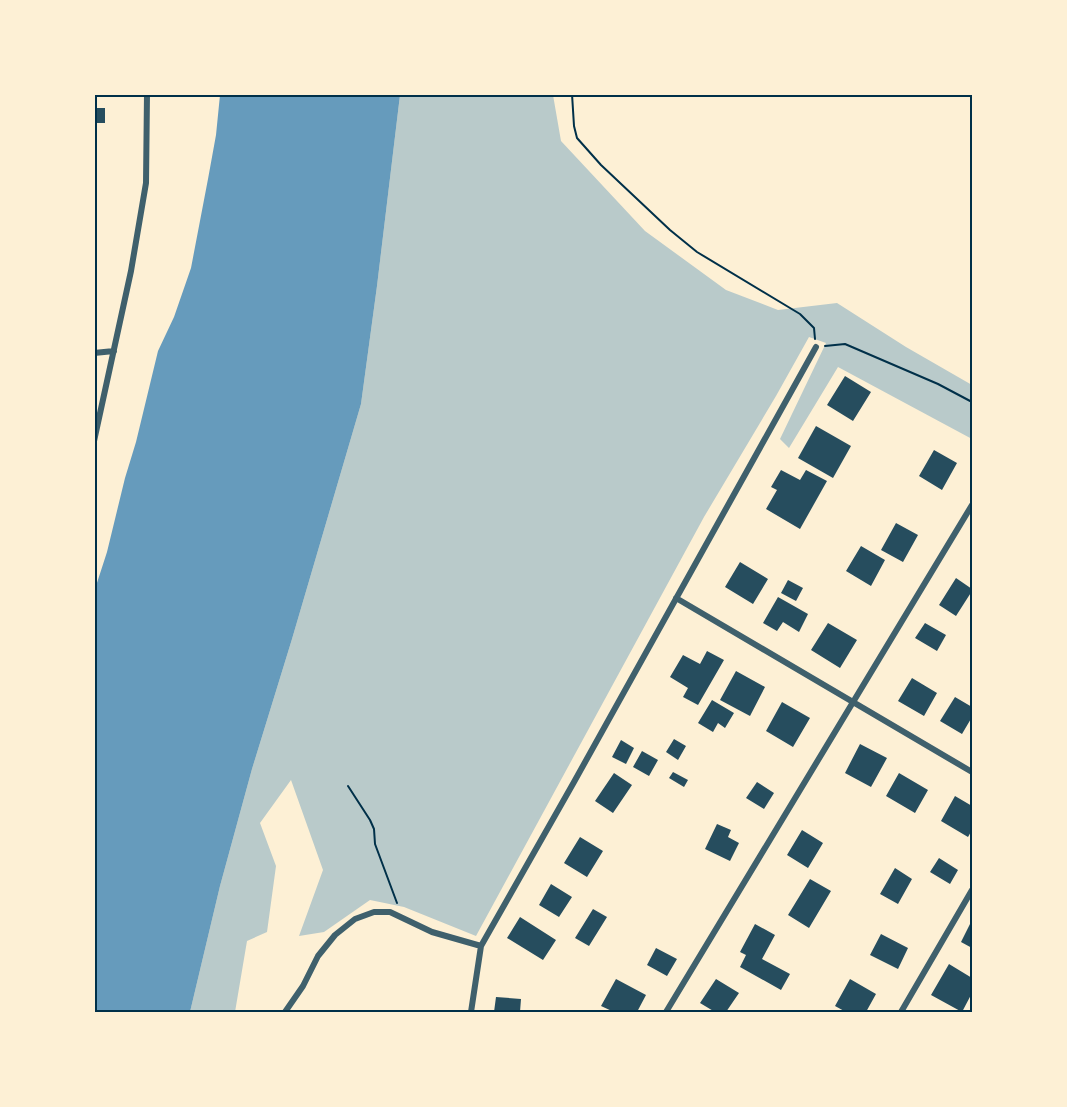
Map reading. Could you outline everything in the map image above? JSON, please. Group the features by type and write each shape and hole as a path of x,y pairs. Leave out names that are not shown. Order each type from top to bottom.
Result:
{"street":[{"path":"94,441 131,271 146,183 147,94"},
{"path":"471,1012 481,946 816,347"},
{"path":"94,353 114,351"},
{"path":"666,1012 972,505"},
{"path":"676,598 972,772"},
{"path":"901,1012 972,890"},
{"path":"285,1012 303,986 318,956 335,935 355,919 374,912 390,912 432,932 481,946"}],"path":[{"path":"572,94 577,138 601,165 670,230 697,252 800,314 814,328 816,347 845,344 938,384 972,402"},
{"path":"348,786 374,829 375,844 402,917"}],"shaded area":[{"path":"400,95 553,95 561,141 645,231 726,290 778,310 837,303 972,385 972,439 838,367 789,448 780,439 826,343 809,337 704,517 476,936 404,907 370,900 324,932 299,936 323,870 291,780 260,823 276,866 267,932 247,941 235,1012 190,1012 220,886 252,769 361,404"}],"water":[{"path":"220,95 400,95 361,404 252,769 220,886 190,1012 95,1012 95,589 107,552 158,351 174,317 191,268 216,135"}],"building":[{"path":"94,108 105,108 105,123 94,123"},
{"path":"845,376 871,392 853,421 827,405"},
{"path":"816,426 851,446 833,478 798,458"},
{"path":"934,450 957,463 942,490 919,476"},
{"path":"781,470 800,480 806,470 827,481 800,529 766,509 777,490 771,487"},
{"path":"896,523 918,535 903,562 881,550"},
{"path":"861,546 885,560 871,586 846,571"},
{"path":"740,562 768,579 753,604 725,587"},
{"path":"956,578 972,591 956,616 939,605"},
{"path":"788,580 803,588 796,601 781,593"},
{"path":"778,597 808,614 799,632 783,622 777,631 763,623"},
{"path":"828,623 857,640 840,668 811,650"},
{"path":"925,623 946,635 937,651 915,638"},
{"path":"707,651 724,660 698,705 683,697 688,688 670,677 683,655 700,664"},
{"path":"736,671 765,687 750,716 720,700"},
{"path":"912,678 937,693 924,716 898,701"},
{"path":"955,697 972,707 972,717 962,734 940,721"},
{"path":"712,700 734,713 725,728 718,723 713,732 698,723"},
{"path":"782,702 810,718 793,747 766,731"},
{"path":"674,739 686,746 678,760 666,752"},
{"path":"621,740 634,748 626,764 612,757"},
{"path":"860,744 887,758 871,787 845,773"},
{"path":"642,751 658,760 649,776 633,767"},
{"path":"673,772 688,780 684,787 669,778"},
{"path":"614,773 632,785 613,813 595,801"},
{"path":"899,773 928,790 915,813 886,796"},
{"path":"757,782 774,793 764,809 746,798"},
{"path":"955,796 972,806 972,830 968,837 941,821"},
{"path":"717,824 731,830 728,837 739,843 730,861 705,849"},
{"path":"802,830 823,843 808,868 787,855"},
{"path":"580,837 603,851 587,877 564,863"},
{"path":"939,858 958,870 950,884 930,872"},
{"path":"895,868 912,879 898,904 880,894"},
{"path":"810,879 831,891 809,928 788,915"},
{"path":"551,884 572,897 559,917 539,905"},
{"path":"593,909 607,917 589,946 575,938"},
{"path":"520,917 556,940 543,960 507,938"},
{"path":"972,920 972,948 961,942"},
{"path":"755,924 775,935 762,959 790,974 781,990 740,967 746,955 740,952"},
{"path":"881,934 908,948 898,969 870,955"},
{"path":"656,948 677,959 667,976 647,965"},
{"path":"949,964 972,978 972,993 962,1012 931,995"},
{"path":"616,979 646,995 637,1012 614,1012 601,1006"},
{"path":"716,979 739,993 726,1012 715,1012 700,1003"},
{"path":"850,979 876,994 866,1012 846,1012 835,1006"},
{"path":"496,997 521,999 520,1012 494,1012"}]}
